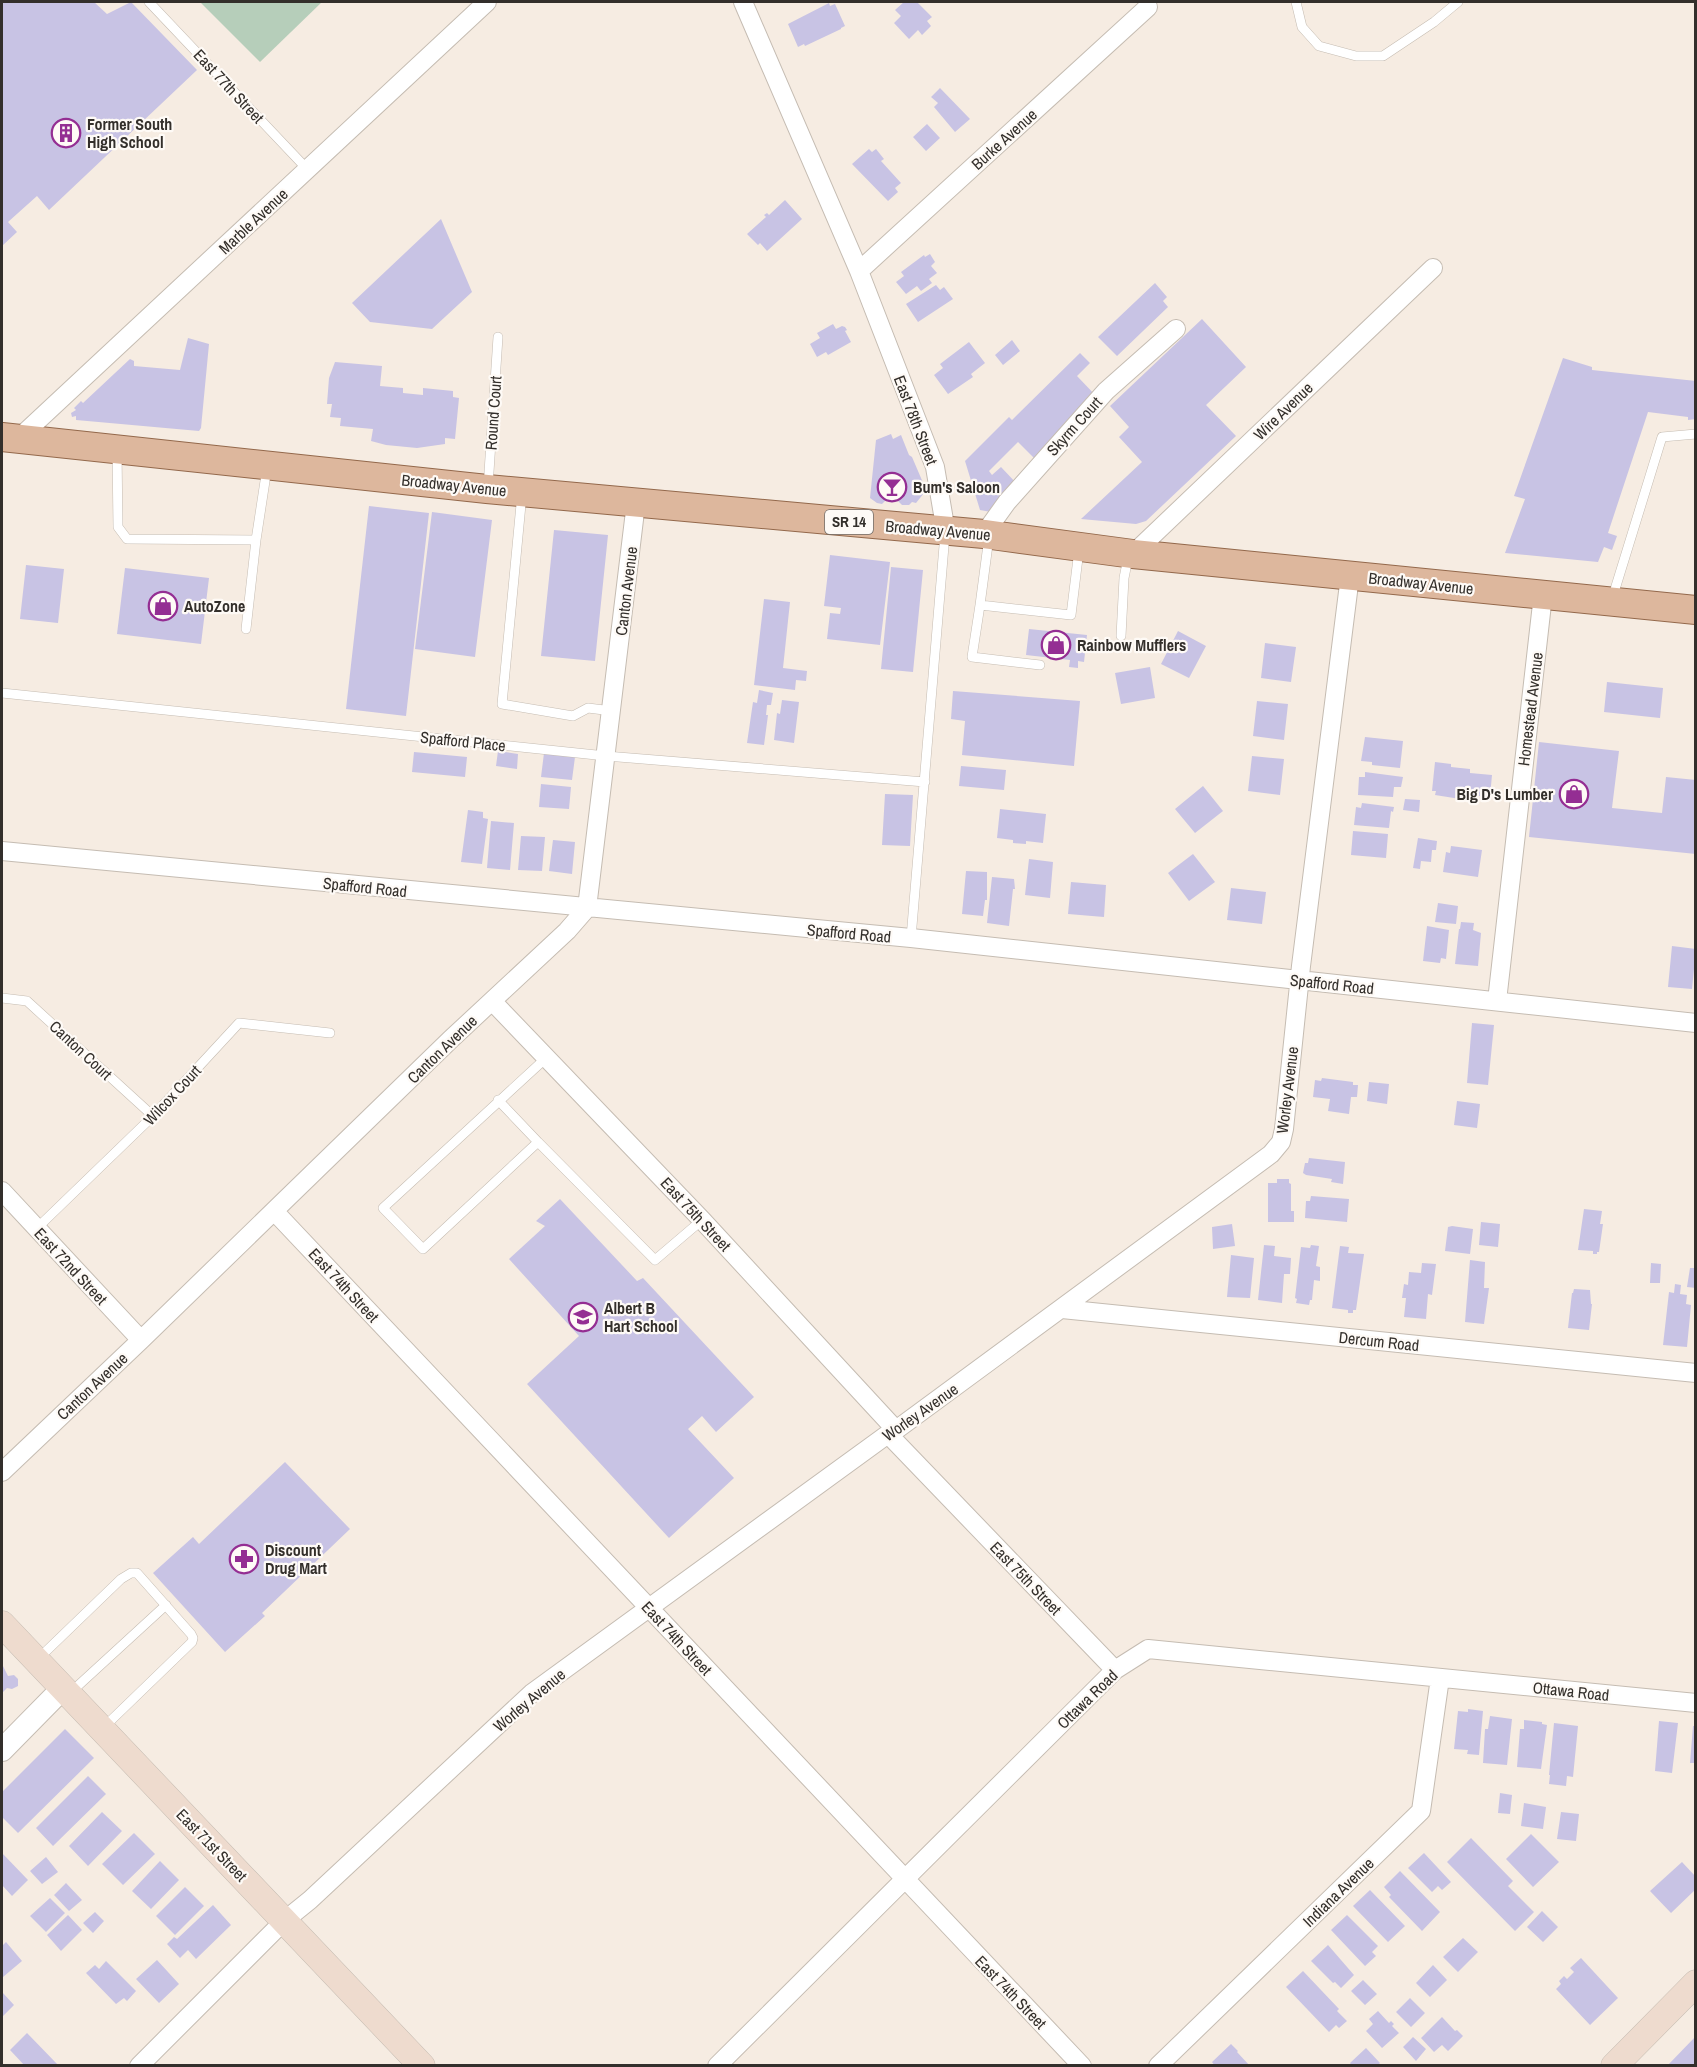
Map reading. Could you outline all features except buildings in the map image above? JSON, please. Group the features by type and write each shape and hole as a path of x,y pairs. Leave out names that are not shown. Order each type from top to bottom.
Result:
{"main road":[{"name":"Broadway Avenue","path":"10,437 487,489 987,534 1131,553 1695,610"},
{"name":"East 71st Street","path":"2,1624 422,2066"},
{"path":"1614,2066 1695,1983"}],"street":[{"name":"Marble Avenue","path":"10,437 308,170 487,2"},
{"name":"East 78th Street","path":"743,2 859,271 935,467 946,531"},
{"name":"Burke Avenue","path":"859,271 1151,4"},
{"name":"Wire Avenue","path":"1131,553 1433,268"},
{"name":"Skyrm Court","path":"987,534 1006,502 1106,391 1176,329"},
{"name":"Canton Avenue","path":"2,1472 567,931 587,908 636,503"},
{"name":"Worley Avenue","path":"139,2066 284,1921 310,1900 532,1693 1062,1310 1271,1154 1281,1142 1350,576"},
{"name":"Homestead Avenue","path":"1497,1001 1543,595"},
{"name":"Spafford Road","path":"2,851 911,938 1695,1023"},
{"name":"East 75th Street","path":"492,1001 702,1220 892,1432 1115,1670"},
{"name":"East 72nd Street","path":"2,1191 141,1340"},
{"name":"East 74th Street","path":"274,1211 1082,2066"},
{"name":"Dercum Road","path":"1062,1310 1695,1373"},
{"name":"Ottawa Road","path":"717,2066 1115,1670 1148,1649 1695,1703"},
{"name":"Indiana Avenue","path":"1158,2066 1421,1811 1440,1678"},
{"path":"2,1750 66,1691"}],"lane":[{"name":"East 77th Street","path":"149,2 308,170"},
{"path":"1296,2 1302,27 1319,46 1356,56 1383,56 1434,22 1458,2"},
{"name":"Round Court","path":"487,489 498,337"},
{"path":"1611,602 1662,437 1695,434"},
{"path":"117,449 118,527 127,539 256,540"},
{"path":"246,629 267,465"},
{"path":"522,492 502,704 573,716 588,708 612,711"},
{"name":"East 78th Street","path":"911,938 946,531"},
{"path":"987,534 972,657 1040,665"},
{"path":"980,605 1071,615 1079,546"},
{"path":"1121,636 1124,578 1131,553"},
{"name":"Spafford Place","path":"2,693 606,756 925,782"},
{"name":"Canton Court","path":"2,998 27,1001 153,1116"},
{"name":"Wilcox Court","path":"36,1229 153,1116 239,1023 330,1033"},
{"path":"538,1142 423,1249 382,1209 546,1058"},
{"path":"498,1100 655,1260 702,1220"},
{"path":"36,1660 120,1579 131,1573 137,1573 193,1638 192,1642 102,1729"},
{"path":"66,1691 166,1605"}],"green space":[{"path":"200,2 322,2 260,62"}],"place":[{"name":"Former South High School","path":"66,133"},
{"name":"Bum's Saloon","path":"892,487"},
{"name":"AutoZone","path":"163,606"},
{"name":"Rainbow Mufflers","path":"1056,645"},
{"name":"Big D's Lumber","path":"1574,794"},
{"name":"Albert B Hart School","path":"583,1317"},
{"name":"Discount Drug Mart","path":"244,1559"}]}
